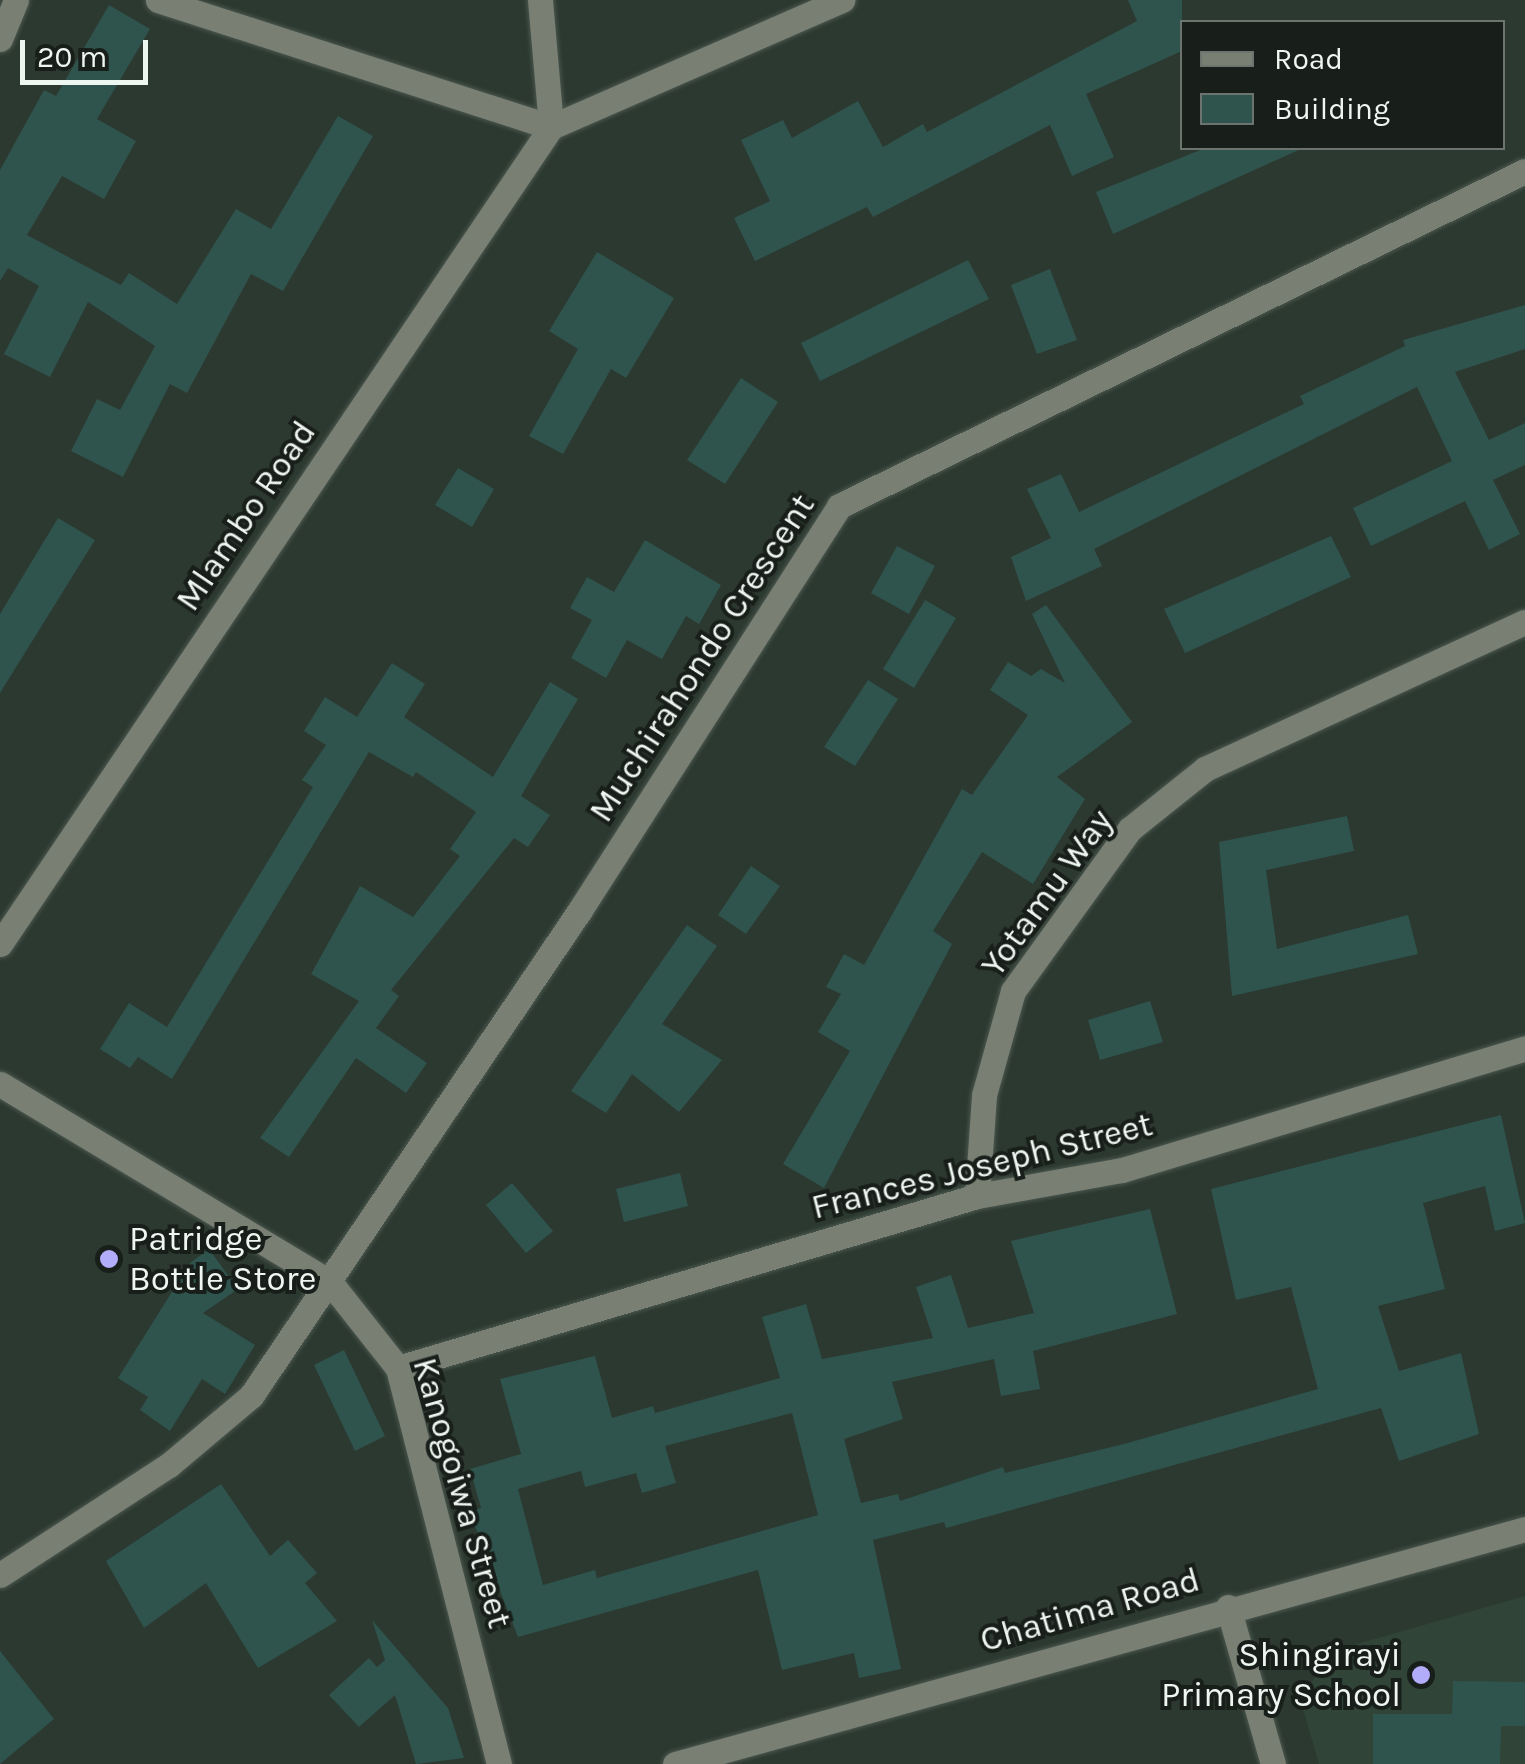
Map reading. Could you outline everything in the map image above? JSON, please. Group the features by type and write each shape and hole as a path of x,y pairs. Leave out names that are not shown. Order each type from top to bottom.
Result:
{"street":[{"path":"0,40 16,0"},
{"path":"158,0 550,127 842,0"},
{"path":"540,0 550,127"},
{"name":"Mlambo Road","path":"0,944 550,127"},
{"name":"Muchirahondo Crescent","path":"0,1576 169,1465 251,1396 330,1282 839,506 1525,171"},
{"name":"Yotamu Way","path":"977,1196 984,1095 1013,992 1130,829 1206,769 1525,622"},
{"name":"Frances Joseph Street","path":"398,1368 977,1196 1122,1170 1525,1048"},
{"name":"Kanogoiwa Street","path":"0,1084 330,1282 398,1368 499,1764"},
{"name":"Chatima Road","path":"675,1764 1228,1608 1525,1530"},
{"path":"1228,1608 1272,1764"}],"shaded area":[{"name":"Shingirayi Primary School","path":"1525,1596 1525,1764 1319,1764 1300,1699 1333,1651"}],"building":[{"path":"1128,0 1182,0 1180,52 1086,94 1114,157 1072,176 1050,125 873,217 867,207 755,261 734,218 770,201 741,140 783,120 792,138 858,101 883,147 923,124 927,132 1137,21"},
{"path":"109,5 150,29 97,119 136,141 104,199 62,176 27,235 121,285 129,273 177,304 236,209 271,229 338,116 373,136 283,291 251,274 187,393 170,384 123,477 71,451 97,399 120,410 155,346 88,302 50,377 4,354 39,286 8,268 0,281 0,170 44,90 56,96"},
{"path":"1200,150 1299,150 1113,234 1096,192"},
{"path":"597,252 674,298 626,378 611,369 563,454 529,436 578,349 549,331"},
{"path":"968,260 989,299 820,381 801,343"},
{"path":"1050,269 1077,340 1037,354 1011,285"},
{"path":"1525,305 1525,349 1455,372 1489,440 1525,423 1525,465 1493,480 1520,534 1489,550 1465,501 1371,546 1353,508 1452,461 1417,387 1094,549 1102,566 1026,601 1011,557 1051,538 1027,489 1061,474 1079,512 1304,404 1300,396 1405,346 1403,340"},
{"path":"741,378 778,402 725,484 687,460"},
{"path":"458,468 494,489 472,527 435,505"},
{"path":"58,518 95,540 0,693 0,614"},
{"path":"1331,536 1351,577 1185,653 1164,609"},
{"path":"645,540 721,585 699,624 686,616 662,659 627,640 606,678 571,658 592,620 570,608 587,577 614,592"},
{"path":"897,546 935,566 909,614 871,593"},
{"path":"925,600 956,618 914,688 883,669"},
{"path":"1046,605 1132,722 1057,777 1085,799 1033,884 982,852 933,931 952,944 824,1188 783,1164 850,1051 818,1032 841,994 826,987 844,954 864,965 962,789 972,795 1028,715 990,690 1008,662 1031,676 1041,669 1065,683 1032,614"},
{"path":"392,663 425,684 404,717 493,777 550,682 578,699 521,796 550,815 528,847 514,838 391,990 399,996 376,1028 427,1063 406,1093 356,1058 289,1157 260,1138 359,1001 311,974 360,886 413,917 460,856 450,849 476,812 416,772 413,777 369,752 172,1079 138,1057 130,1068 100,1049 129,1003 167,1027 313,787 302,780 326,745 304,731 325,697 357,717"},
{"path":"868,680 898,699 855,766 824,747"},
{"path":"1347,816 1354,851 1266,870 1277,949 1408,915 1418,954 1232,996 1219,842"},
{"path":"751,866 780,886 746,934 718,915"},
{"path":"687,925 717,946 662,1024 722,1060 679,1112 632,1074 606,1113 571,1091"},
{"path":"1150,1001 1163,1042 1100,1060 1088,1020"},
{"path":"1501,1115 1525,1223 1495,1231 1485,1186 1423,1203 1445,1289 1378,1306 1399,1371 1461,1353 1479,1434 1399,1461 1381,1408 946,1528 944,1522 873,1540 901,1669 859,1678 854,1653 782,1670 758,1570 518,1637 469,1511 481,1508 470,1469 521,1454 500,1379 595,1356 612,1418 653,1406 655,1413 780,1378 762,1317 806,1304 822,1359 933,1338 916,1287 951,1275 968,1328 1034,1313 1011,1241 1150,1209 1177,1314 1033,1351 1040,1389 1001,1396 994,1359 892,1382 903,1419 844,1439 861,1503 898,1494 900,1501 1003,1467 1005,1473 1124,1444 1318,1389 1291,1287 1236,1300 1211,1189","holes":["792,1413 818,1515 597,1578 595,1570 543,1585 518,1489 581,1471 585,1487 636,1473 642,1493 676,1483 665,1446"]},
{"path":"680,1173 688,1206 624,1222 616,1189"},
{"path":"512,1183 553,1231 526,1253 486,1205"},
{"path":"209,1249 238,1289 203,1313 255,1345 225,1394 202,1379 170,1431 140,1410 148,1397 118,1378 190,1263"},
{"path":"344,1350 385,1436 355,1451 314,1365"},
{"path":"221,1484 270,1556 288,1540 317,1573 305,1583 337,1621 258,1668 206,1583 144,1628 106,1561"},
{"path":"372,1620 448,1708 464,1758 416,1764 395,1695 359,1727 329,1695 369,1658 377,1667 385,1660"},
{"path":"0,1651 54,1719 0,1764"},
{"path":"1453,1681 1525,1682 1525,1726 1501,1726 1500,1764 1373,1764 1373,1714 1452,1714"}],"place":[{"name":"Patridge Bottle Store","path":"109,1259"},
{"name":"Shingirayi Primary School","path":"1421,1675"}]}
